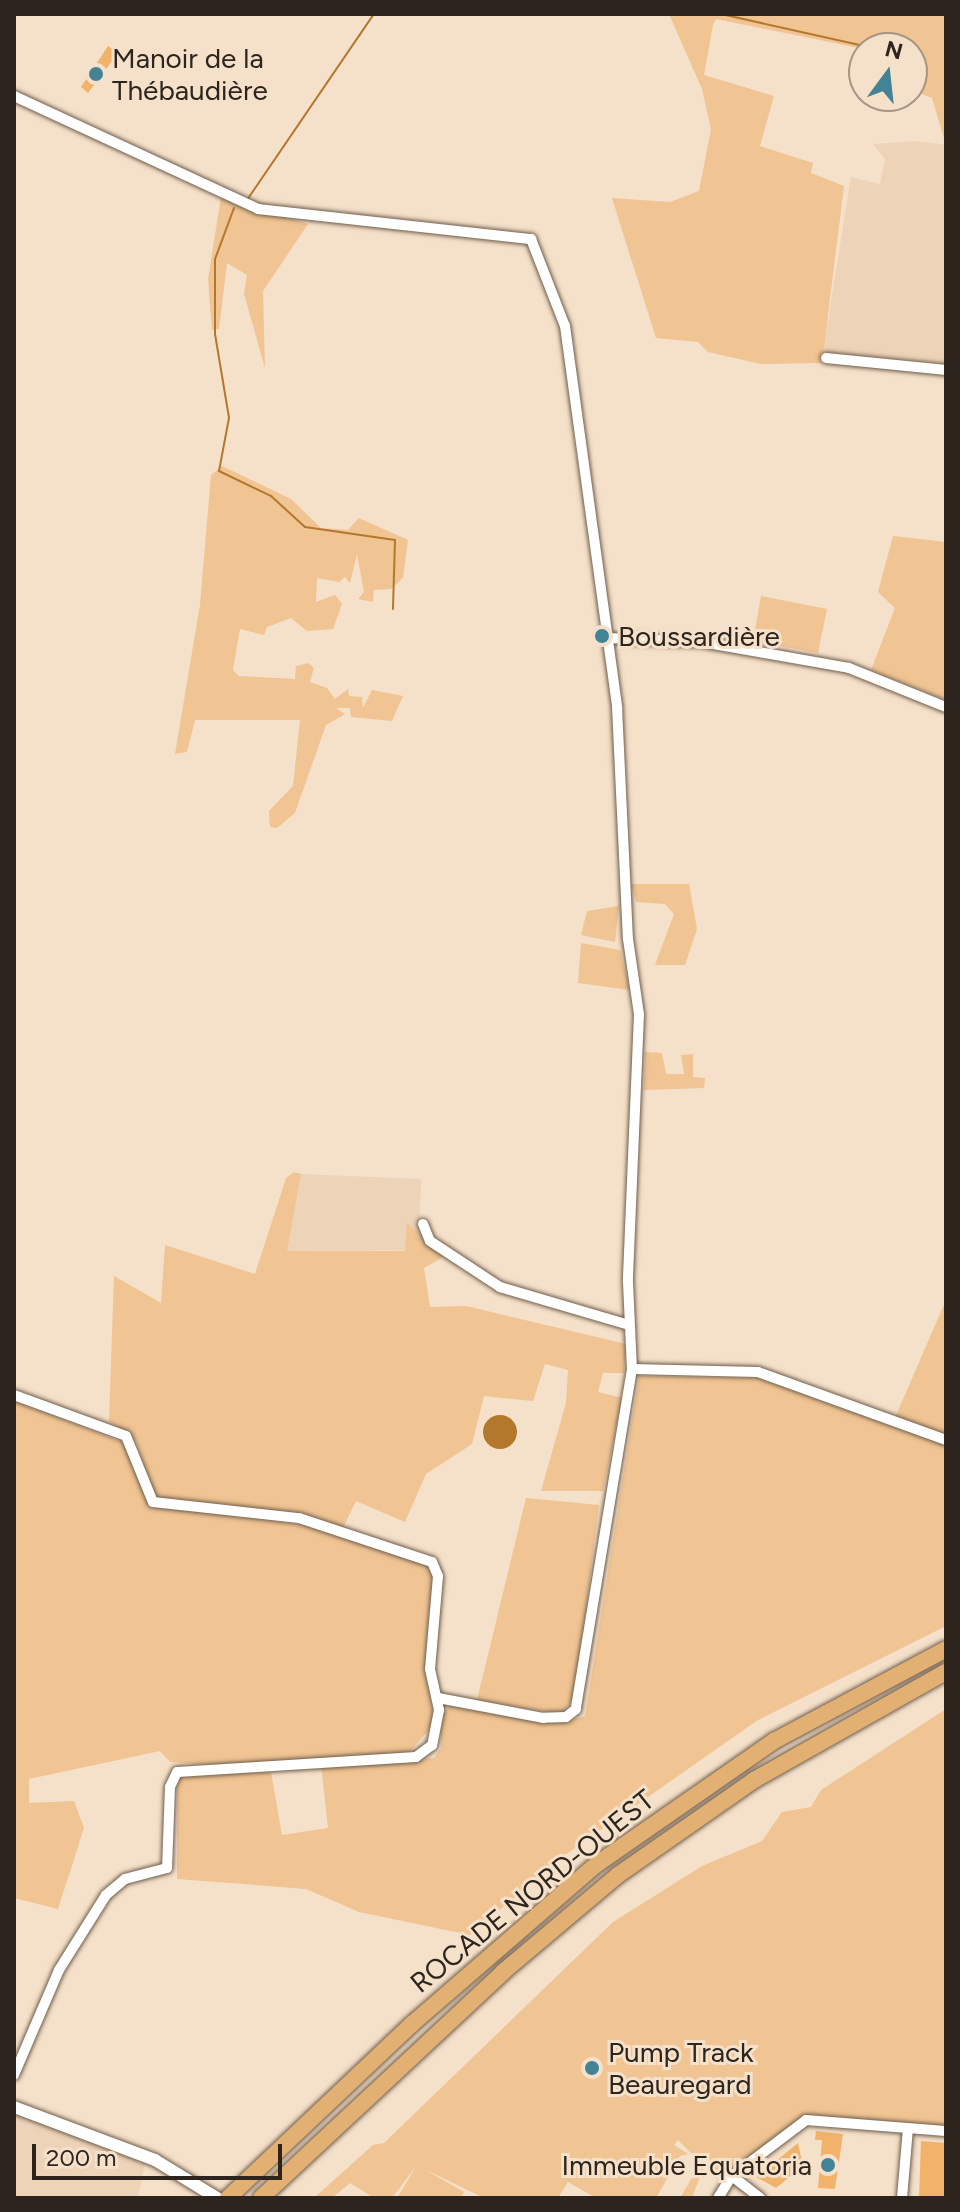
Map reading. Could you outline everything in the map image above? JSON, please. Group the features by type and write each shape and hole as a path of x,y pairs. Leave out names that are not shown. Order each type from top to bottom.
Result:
{"highway":[{"name":"ROCADE NORD-OUEST","path":"228,2198 412,2024 597,1864 774,1741 946,1649"},
{"name":"ROCADE NORD-OUEST","path":"261,2198 503,1972 618,1875 766,1772 946,1672"}],"street":[{"path":"14,96 258,209 515,235 537,243 569,350 622,761 628,939 639,1014 629,1325 632,1369 576,1709 566,1717 543,1718 438,1698"},
{"path":"826,358 946,370"},
{"path":"606,638 702,642 849,668 946,707"},
{"path":"423,1224 430,1241 500,1287 629,1325"},
{"path":"632,1369 758,1372 946,1440"},
{"path":"14,1395 126,1436 153,1502 299,1518 410,1551 435,1565 430,1656 438,1698 436,1738 416,1757 364,1763 321,1759 174,1776 167,1868 125,1879 106,1895 59,1970 14,2075"},
{"path":"14,2107 155,2160 217,2198"},
{"path":"718,2198 732,2176 806,2120 946,2131"},
{"path":"902,2198 908,2128"},
{"path":"732,2176 760,2198"}],"shaded area":[{"path":"669,14 946,14 946,145 932,98 928,96 928,32 848,32 848,46 716,19 713,25 704,75 774,96 760,146 813,163 811,173 844,186 822,363 761,364 708,352 698,342 656,338 612,198 670,202 699,191 711,129 702,89"},
{"path":"915,141 946,145 946,363 823,352 851,177 880,184 885,159 873,144"},
{"path":"221,197 308,224 263,291 265,368 244,294 247,275 227,263 219,329 212,330 208,279"},
{"path":"222,466 291,499 321,528 348,530 359,518 408,540 403,578 391,589 374,590 373,602 358,599 364,592 357,554 350,583 345,577 339,582 317,578 316,602 335,595 342,604 333,629 307,631 291,618 267,627 264,635 240,629 233,670 239,676 295,679 296,666 308,663 314,668 310,682 327,688 335,699 348,689 349,696 362,697 363,708 372,690 403,696 392,721 351,717 350,708 336,708 345,714 326,725 295,813 277,828 270,827 269,811 293,786 300,720 195,720 187,752 175,754 200,605 211,475"},
{"path":"893,536 946,542 946,700 871,670 895,608 878,592"},
{"path":"761,596 827,609 818,653 753,641"},
{"path":"631,884 689,884 697,929 685,965 655,965 674,914 665,904 636,902"},
{"path":"619,906 615,942 581,935 587,911"},
{"path":"581,943 620,950 630,990 578,983"},
{"path":"645,1052 662,1053 666,1074 684,1074 681,1055 693,1054 693,1077 705,1078 704,1088 644,1090"},
{"path":"294,1172 301,1174 287,1251 405,1251 407,1223 445,1256 424,1268 430,1307 466,1306 626,1344 624,1373 603,1373 598,1392 622,1398 603,1491 541,1491 566,1403 568,1370 545,1364 533,1401 484,1396 472,1444 426,1474 405,1522 356,1501 343,1528 307,1515 154,1497 136,1441 109,1421 114,1276 161,1303 165,1245 255,1274 286,1178"},
{"path":"301,1174 421,1179 419,1238 436,1250 286,1251"},
{"path":"946,1300 946,1437 894,1420"},
{"path":"639,1376 758,1378 946,1445 946,1626 758,1720 565,1855 470,1935 359,1912 306,1889 177,1879 177,1776 271,1772 282,1835 328,1828 321,1764 434,1758 441,1748 441,1716 455,1700 534,1720 563,1723 585,1716"},
{"path":"14,1401 124,1443 148,1503 311,1526 429,1565 434,1584 426,1671 434,1724 408,1754 217,1765 170,1762 160,1751 29,1779 29,1803 74,1801 84,1828 58,1909 14,1898"},
{"path":"500,1415 512,1420 517,1432 512,1444 500,1449 488,1444 483,1432 488,1420"},
{"path":"526,1498 599,1505 575,1696 561,1714 477,1700"},
{"path":"946,1709 946,2132 809,2121 724,2185 678,2140 674,2145 688,2154 680,2156 656,2198 596,2198 568,2182 558,2198 484,2198 424,2169 464,2192 461,2198 397,2198 417,2165 392,2198 374,2198 350,2183 332,2198 314,2198 373,2145 384,2143 613,1922 702,1866 762,1841 782,1812 811,1807 821,1790"},
{"path":"14,2112 145,2163 138,2198 14,2198"},
{"path":"700,2164 704,2166 692,2198 680,2198"}],"building":[{"name":"Manoir de la Thébaudière","path":"108,46 118,53 88,93 81,87"},
{"name":"Immeuble Equatoria","path":"816,2131 843,2134 835,2189 818,2188 822,2140 815,2140"},
{"path":"921,2141 946,2143 946,2198 919,2198"},
{"name":"Immeuble Equatoria","path":"798,2143 802,2162 776,2188 756,2177"}],"waterway":[{"path":"247,200 374,14"},
{"path":"721,14 848,42"},
{"path":"234,208 215,259 215,334 229,418 219,471 271,496 305,527 395,540 393,609"}],"place":[{"name":"Manoir de la Thébaudière","path":"96,74"},
{"name":"Boussardière","path":"602,636"},
{"name":"Pump Track Beauregard","path":"592,2068"},
{"name":"Immeuble Equatoria","path":"828,2165"}]}
